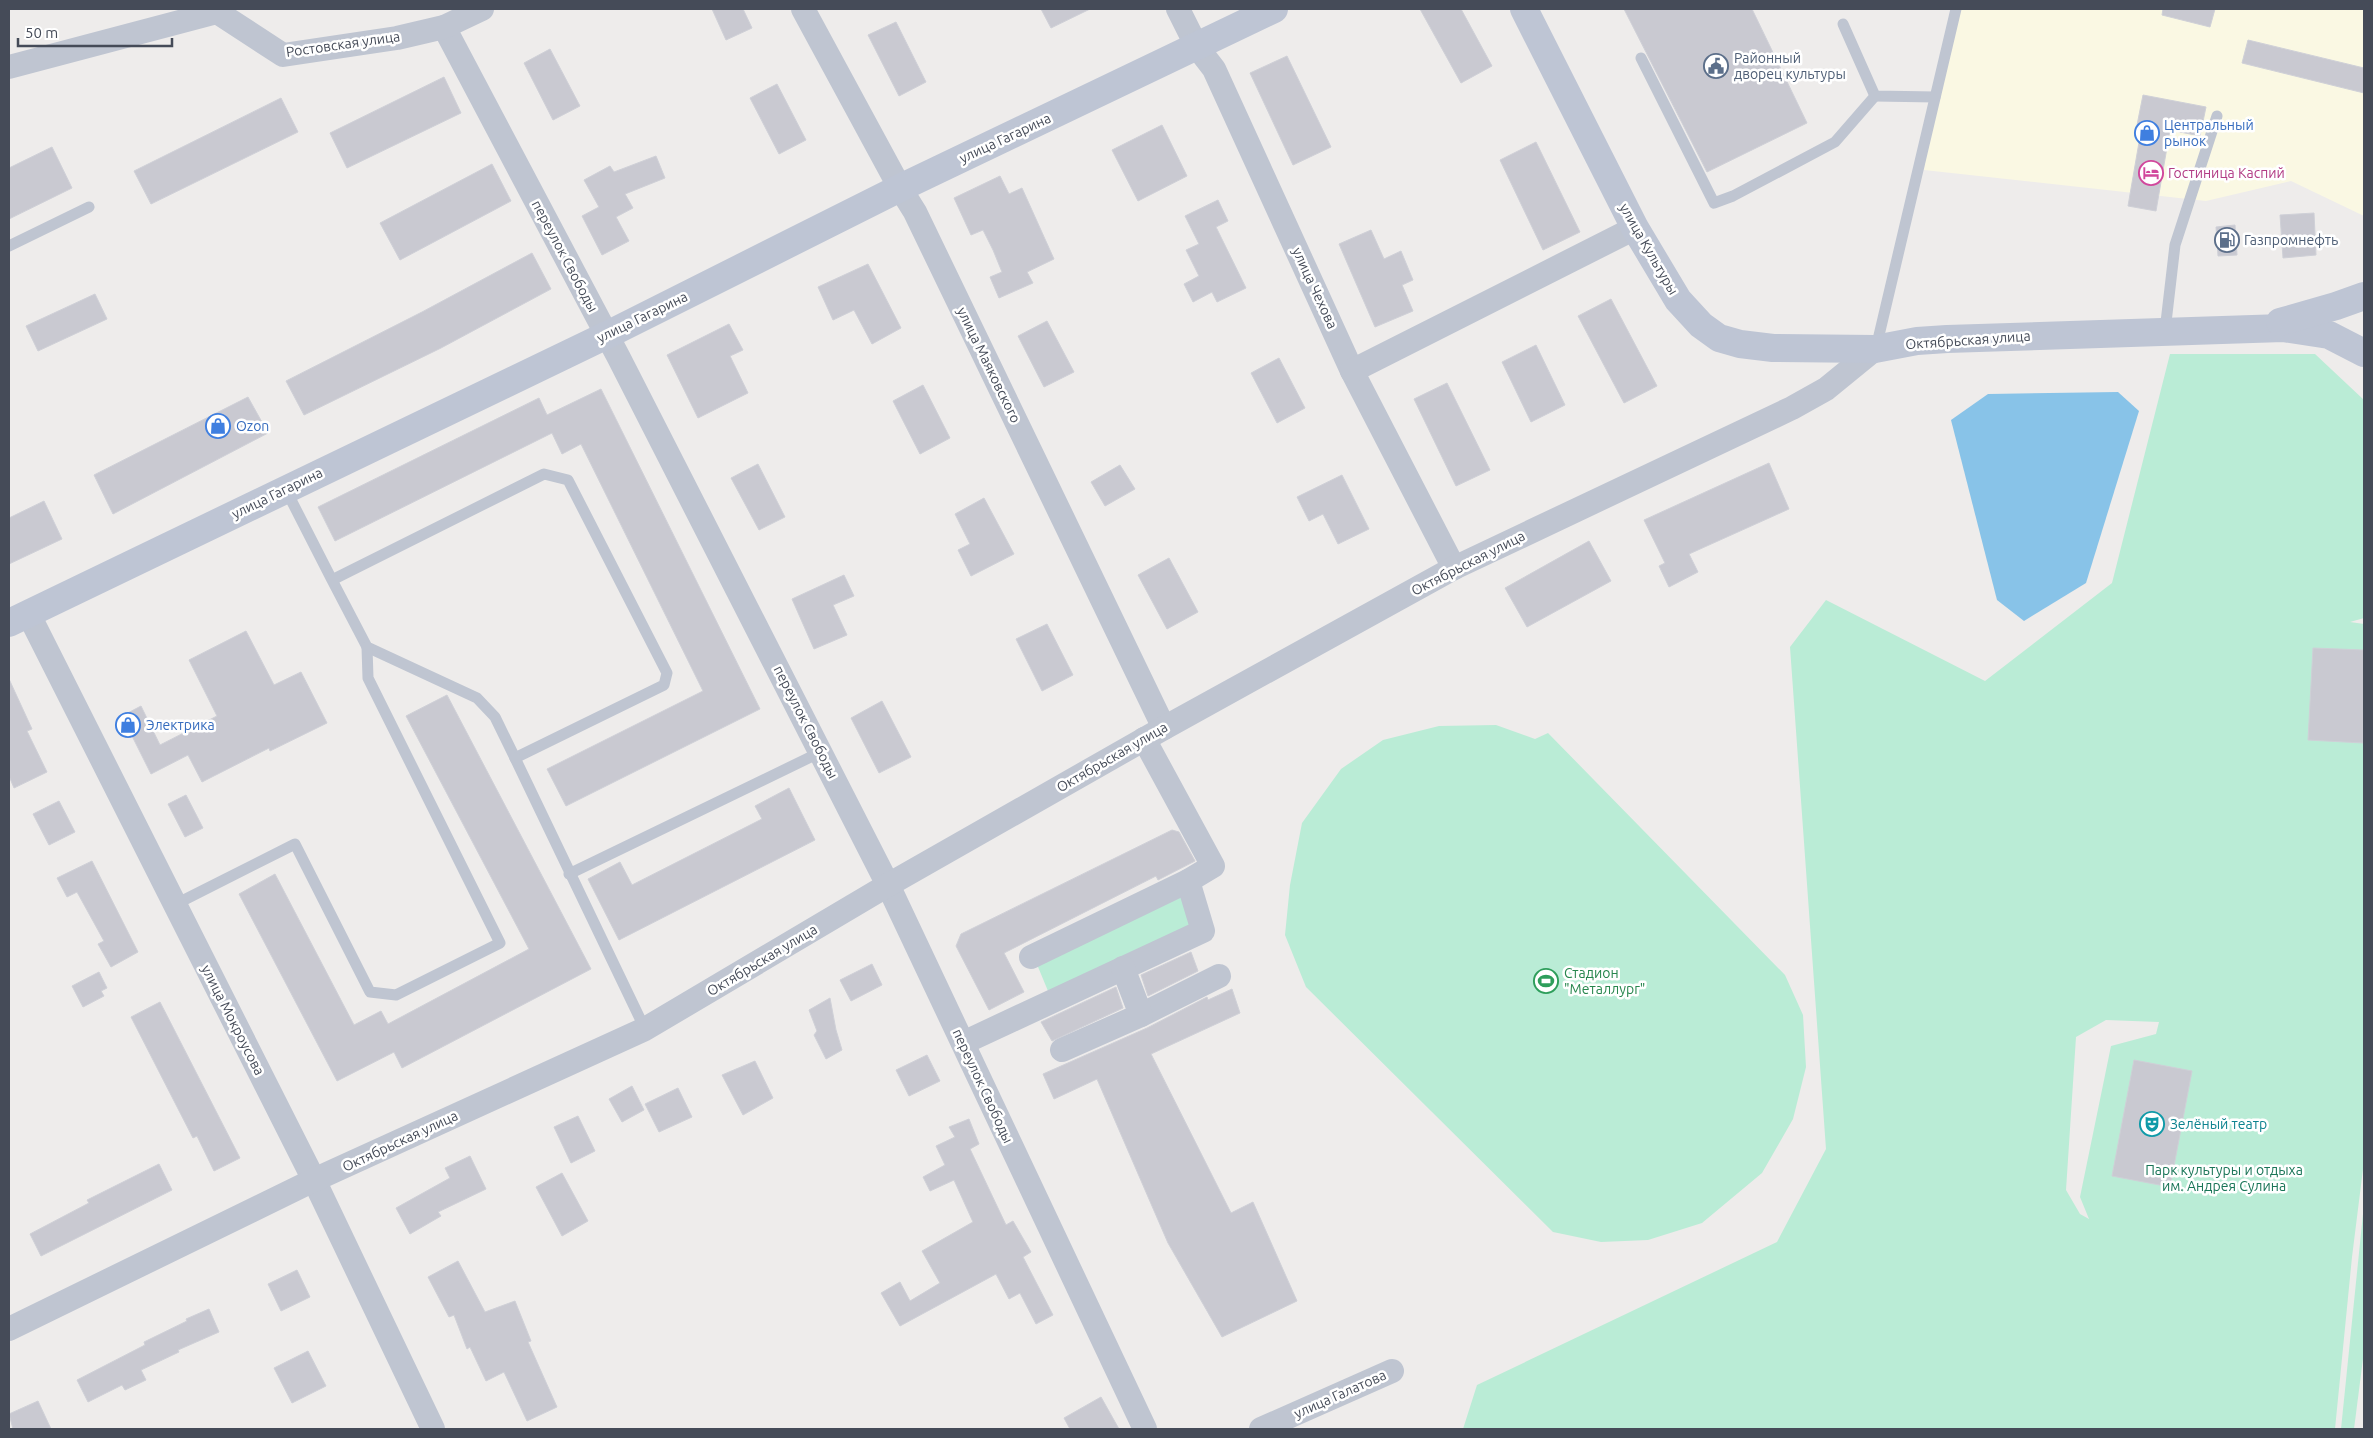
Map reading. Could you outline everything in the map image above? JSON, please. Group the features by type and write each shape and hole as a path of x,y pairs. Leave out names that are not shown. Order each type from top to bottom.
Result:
{"main road":[{"name":"улица Гагарина","path":"18,618 285,488 607,335 900,188 1274,9"},
{"name":"улица Культуры","path":"1524,9 1635,228 1678,300 1701,325 1719,338 1740,344 1773,348 1875,349"},
{"path":"2252,328 2328,309 2364,296"},
{"name":"Октябрьская улица","path":"1875,349 1917,341 1947,339 2252,328"},
{"path":"2252,328 2308,330 2329,335 2363,352"}],"street":[{"name":"Ростовская улица","path":"9,67 217,12 283,55 397,38 444,27 482,9"},
{"name":"улица Маяковского","path":"803,9 919,220 1213,866 1188,881"},
{"name":"улица Чехова","path":"1178,9 1197,47 1214,68 1352,371 1454,568"},
{"name":"переулок Свободы","path":"444,27 607,335 888,885 1145,1429"},
{"path":"1352,371 1635,228"},
{"name":"Октябрьская улица","path":"9,1329 314,1180 645,1029 888,885 1154,733 1454,568 1792,408 1826,389 1875,349"},
{"name":"улица Мокроусова","path":"18,618 176,904 314,1180 433,1429"},
{"path":"963,1043 1203,931 1188,881 1032,957"},
{"path":"1124,968 1140,1014"},
{"path":"1062,1050 1219,976"},
{"name":"улица Галатова","path":"1261,1429 1392,1371"}],"lane":[{"path":"1875,349 1956,9"},
{"path":"1843,24 1875,96"},
{"path":"1641,58 1714,203 1733,196 1836,142 1875,96 1936,96"},
{"path":"2165,331 2175,246 2217,116"},
{"path":"9,246 89,207"},
{"path":"332,580 544,474 568,480 666,673 664,686 515,758"},
{"path":"176,904 295,844 370,992 396,995 500,943 368,678 367,647 285,488"},
{"path":"367,647 477,698 495,717 645,1029"},
{"path":"569,874 821,752"}],"shaded area":[{"name":"Центральный рынок","path":"1956,9 2364,9 2364,216 2291,181 2206,201 1924,170 1935,97"}],"green space":[{"name":"Парк культуры и отдыха им. Андрея Сулина","path":"2170,354 2315,354 2364,400 2364,618 2350,622 2364,624 2364,1161 2352,1257 2335,1429 1463,1429 1477,1385 1777,1242 1826,1149 1790,647 1826,600 1985,681 2112,583","holes":["2106,1020 2159,1022 2156,1034 2111,1046 2080,1197 2089,1219 2080,1214 2066,1190 2076,1037"]},
{"name":"Стадион \"Металлург\"","path":"1496,725 1535,739 1548,733 1785,975 1803,1015 1806,1067 1793,1119 1762,1173 1702,1223 1648,1240 1601,1242 1553,1232 1306,987 1285,935 1290,885 1302,823 1341,769 1383,740 1439,726"},
{"path":"1187,892 1198,927 1048,991 1036,962"},
{"path":"2364,1204 2364,1351 2354,1429 2341,1429"}],"water":[{"path":"2118,392 2139,411 2086,583 2024,621 1997,600 1951,420 1988,394"}],"building":[{"path":"712,9 743,9 752,28 726,40"},
{"path":"1041,9 1090,9 1051,28"},
{"path":"1420,9 1461,9 1492,66 1461,83"},
{"name":"Районный дворец культуры","path":"1624,9 1752,9 1807,123 1707,172"},
{"path":"2163,9 2215,9 2210,27 2162,15"},
{"path":"896,22 926,82 899,96 868,35"},
{"path":"2248,40 2364,68 2364,93 2242,63"},
{"path":"550,49 580,106 553,120 524,63"},
{"path":"1287,56 1331,147 1293,165 1250,73"},
{"path":"444,77 461,113 347,168 330,133"},
{"path":"777,84 806,140 779,154 750,98"},
{"path":"2143,95 2206,107 2200,136 2170,130 2156,211 2128,206 2142,125 2137,125"},
{"path":"281,98 298,132 151,204 134,171"},
{"path":"1162,125 1187,176 1138,201 1112,150"},
{"path":"1536,142 1580,232 1543,250 1500,160"},
{"path":"52,147 72,188 9,219 9,168"},
{"path":"656,156 665,178 625,194 633,208 616,217 629,241 602,255 582,216 599,207 584,180 610,166 614,172"},
{"path":"492,164 511,201 400,260 380,223"},
{"path":"1000,176 1009,194 1022,188 1054,259 1027,272 1033,283 999,298 990,277 1002,272 993,250 983,230 971,235 954,198"},
{"path":"1218,200 1228,221 1216,227 1246,288 1217,302 1212,292 1193,302 1184,284 1199,276 1186,250 1199,244 1185,216"},
{"path":"2314,213 2316,255 2283,258 2280,215"},
{"path":"2235,225 2237,255 2218,256 2216,227"},
{"path":"1371,230 1384,259 1401,251 1413,280 1402,285 1413,311 1375,327 1339,244"},
{"path":"532,253 551,289 441,348 304,415 286,381 422,312"},
{"path":"868,264 901,328 872,344 854,310 833,320 818,287"},
{"path":"95,294 107,319 38,351 26,326"},
{"path":"1611,299 1657,386 1624,403 1578,316"},
{"path":"1047,321 1074,372 1044,387 1018,336"},
{"path":"729,324 743,350 730,356 748,393 698,418 667,355"},
{"path":"1536,345 1565,405 1531,422 1502,362"},
{"path":"1279,358 1305,408 1277,423 1251,373"},
{"path":"1447,383 1490,470 1456,486 1414,399"},
{"path":"923,385 950,438 920,454 893,401"},
{"path":"601,389 760,709 566,806 547,769 703,691 581,444 562,454 552,433 335,541 318,507 539,398 547,415"},
{"path":"248,397 268,433 113,514 94,475"},
{"path":"1769,463 1789,509 1689,554 1698,572 1669,587 1659,566 1665,563 1644,520"},
{"path":"758,464 785,517 759,530 731,478"},
{"path":"1120,465 1135,489 1105,506 1091,482"},
{"path":"1342,475 1369,529 1338,544 1323,514 1309,521 1297,497"},
{"path":"984,498 1014,554 971,576 958,550 970,544 955,514"},
{"path":"44,501 62,539 9,564 9,518"},
{"path":"1589,541 1611,581 1527,627 1505,588"},
{"path":"1169,558 1198,612 1167,629 1138,575"},
{"path":"844,575 854,596 833,605 847,635 814,649 792,599"},
{"path":"1047,624 1073,675 1042,691 1016,639"},
{"path":"246,631 274,685 301,672 327,723 270,751 269,748 202,782 188,755 151,774 122,716 141,706 160,745 217,716 189,660"},
{"path":"2313,648 2364,650 2363,743 2308,740"},
{"path":"9,679 32,729 27,731 47,772 14,788 9,776"},
{"path":"447,695 591,969 402,1068 394,1052 337,1081 239,894 275,874 354,1025 381,1011 388,1024 529,949 406,716"},
{"path":"882,701 911,757 879,773 851,718"},
{"path":"789,788 815,840 619,940 588,879 620,862 632,885 762,819 755,806"},
{"path":"186,795 203,828 185,837 168,804"},
{"path":"59,801 75,832 49,845 33,814"},
{"path":"1172,830 1179,832 1195,861 1158,880 1156,876 1004,953 1024,992 989,1010 956,946 961,934"},
{"path":"92,861 138,952 111,967 98,944 104,941 77,892 67,897 57,878"},
{"path":"1191,952 1198,971 1148,996 1141,975"},
{"path":"872,964 882,985 851,1001 840,980"},
{"path":"99,972 107,988 101,991 104,996 83,1007 72,986"},
{"path":"1116,987 1123,1008 1052,1041 1041,1022"},
{"path":"1232,989 1240,1013 1151,1054 1231,1213 1253,1202 1297,1301 1222,1337 1168,1243 1097,1079 1054,1099 1043,1074 1147,1028 1207,997 1208,1000"},
{"path":"830,998 842,1050 826,1059 814,1035 817,1031 809,1010"},
{"path":"160,1002 240,1158 214,1171 197,1136 193,1138 131,1017"},
{"path":"927,1055 940,1081 909,1096 896,1070"},
{"name":"Зелёный театр","path":"2134,1060 2192,1071 2170,1187 2112,1176"},
{"path":"755,1061 773,1098 743,1115 722,1075"},
{"path":"632,1086 644,1110 622,1122 609,1099"},
{"path":"678,1088 692,1117 659,1132 645,1104"},
{"path":"578,1116 595,1151 571,1163 554,1127"},
{"path":"969,1119 979,1144 970,1149 1006,1225 1013,1221 1031,1252 1023,1257 1053,1315 1036,1324 1020,1293 1009,1299 996,1274 900,1326 881,1293 900,1282 910,1301 940,1283 922,1251 973,1222 954,1180 930,1191 923,1177 945,1165 936,1146 955,1137 949,1127"},
{"path":"470,1156 486,1189 438,1212 441,1216 410,1234 396,1208 450,1178 445,1168"},
{"path":"159,1164 172,1190 41,1256 30,1234 89,1203 87,1200"},
{"path":"562,1173 588,1221 562,1236 536,1187"},
{"path":"458,1261 485,1312 515,1301 531,1341 528,1342 557,1407 527,1421 504,1372 486,1381 470,1347 467,1349 454,1315 449,1317 428,1277"},
{"path":"297,1270 310,1297 281,1311 268,1284"},
{"path":"209,1309 219,1332 178,1350 179,1352 141,1370 146,1380 125,1390 122,1385 88,1402 77,1380 145,1345 144,1342 187,1321 186,1319"},
{"path":"308,1351 326,1386 292,1403 274,1368"},
{"path":"1101,1397 1119,1429 1070,1429 1064,1418"},
{"path":"38,1401 51,1429 13,1429 9,1414"}],"place":[{"name":"Районный дворец культуры","path":"1716,66"},
{"name":"Центральный рынок","path":"2147,133"},
{"name":"Гостиница Каспий","path":"2151,173"},
{"name":"Газпромнефть","path":"2227,240"},
{"name":"Ozon","path":"218,426"},
{"name":"Электрика","path":"128,725"},
{"name":"Стадион \"Металлург\"","path":"1546,981"},
{"name":"Зелёный театр","path":"2152,1124"}]}
